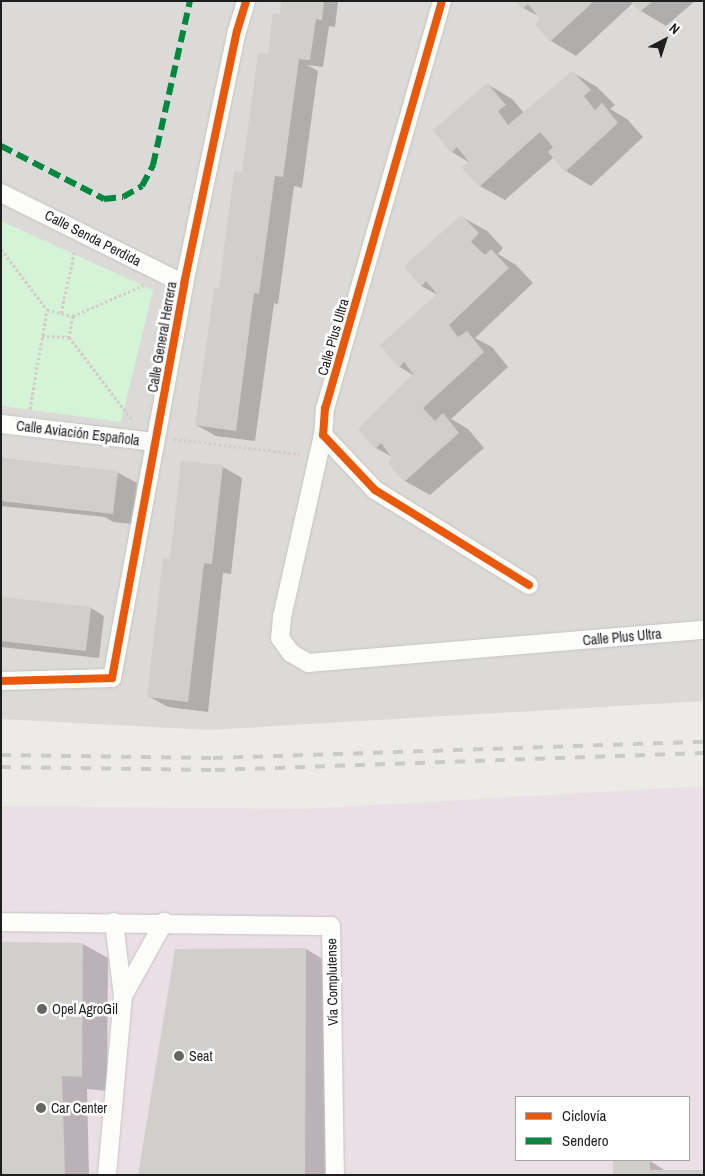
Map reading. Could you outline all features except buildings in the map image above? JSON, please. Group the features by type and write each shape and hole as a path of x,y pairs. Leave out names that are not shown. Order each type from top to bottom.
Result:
{"street":[{"name":"Calle General Herrera","path":"1,681 112,678 184,284 237,31 246,1"},
{"name":"Calle Plus Ultra","path":"442,1 325,408 323,435 282,617 280,638 291,653 308,663 704,630"},
{"name":"Calle Senda Perdida","path":"1,192 184,284"},
{"name":"Calle Aviación Española","path":"1,424 130,439 156,439"},
{"path":"323,435 375,490 529,585"},
{"name":"Vía Complutense","path":"1,922 164,922 331,926 335,1175"},
{"path":"108,1175 123,996 114,922"},
{"path":"123,996 164,922"}],"path":[{"path":"61,313 80,232"},
{"path":"1,249 47,310 74,316 149,283 157,271"},
{"path":"27,427 47,310"},
{"path":"69,337 74,316"},
{"path":"42,336 69,337"},
{"path":"69,337 133,420 130,439"},
{"path":"156,439 300,454 323,435"}],"shaded area":[{"path":"1,1 704,1 704,701 209,730 1,719"},
{"path":"704,786 704,1175 1,1175 1,806 305,809"}],"green space":[{"path":"1,221 153,290 121,422 1,406"}],"railway":[{"path":"1,755 213,758 704,742"},
{"path":"1,767 215,770 704,753"}],"marked path":[{"path":"1,146 104,199 123,197 142,186 153,165 190,1"}],"cycle path":[{"path":"1,681 112,678 184,284 237,31 246,1"},
{"path":"442,1 325,408 323,435 375,490 529,585"}],"place":[{"name":"Opel AgroGil","path":"42,1009"},
{"name":"Seat","path":"179,1056"},
{"name":"Car Center","path":"41,1108"}]}
